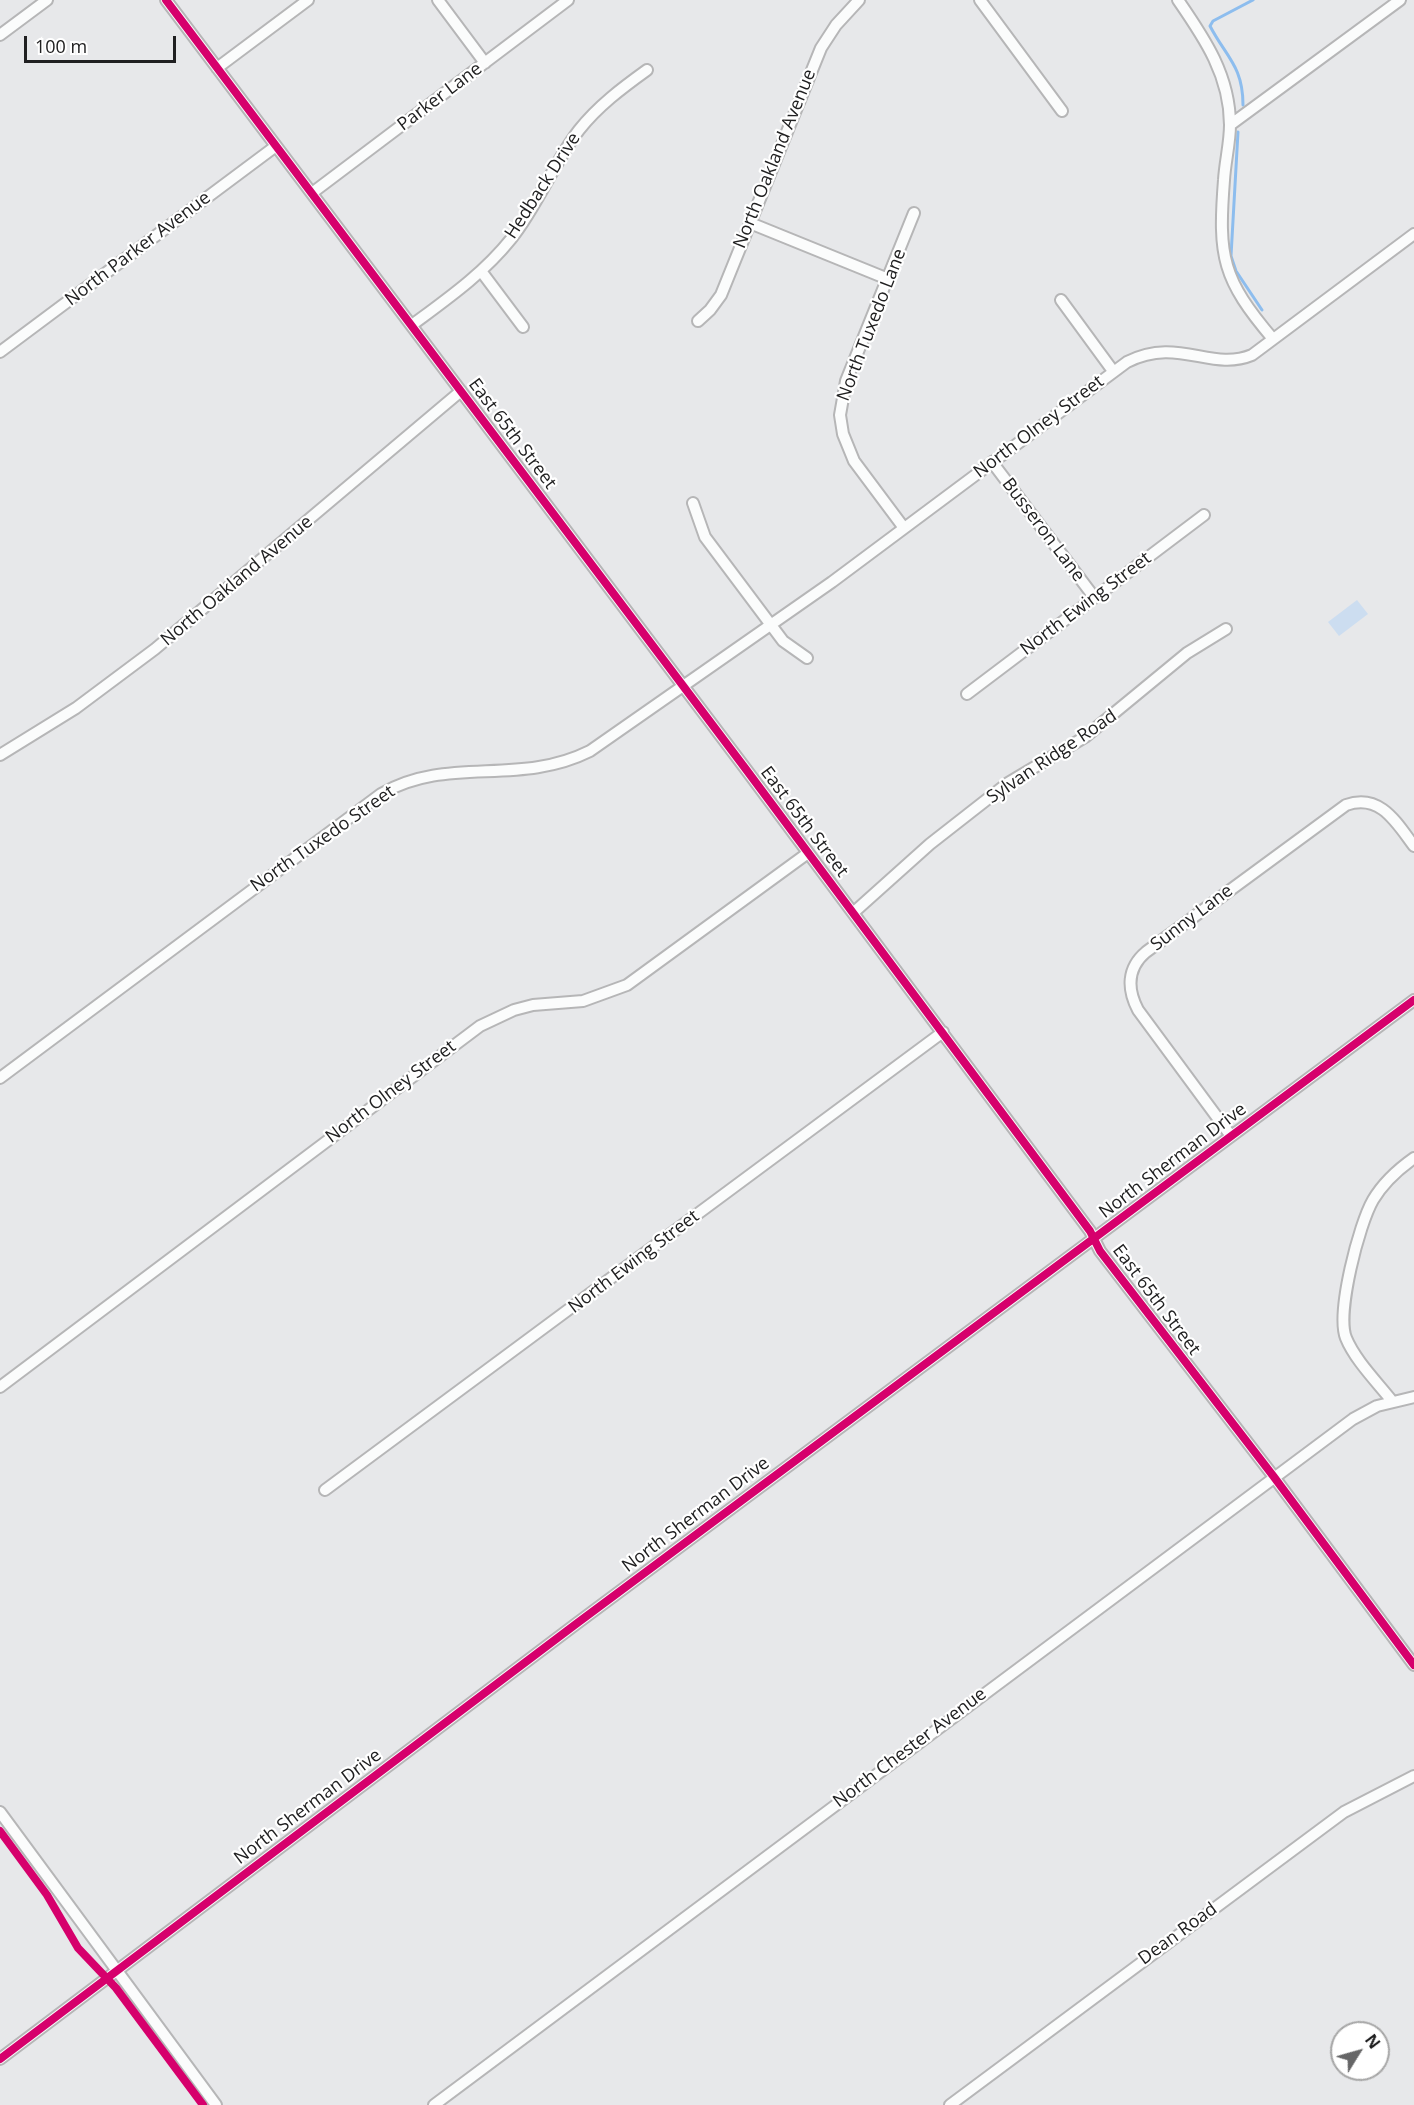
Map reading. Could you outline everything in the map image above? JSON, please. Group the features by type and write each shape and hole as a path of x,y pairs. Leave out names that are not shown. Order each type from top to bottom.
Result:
{"street":[{"path":"0,35 47,0"},
{"name":"East 65th Street","path":"166,0 943,1032 1094,1239 1100,1251 1414,1665"},
{"path":"217,68 308,0"},
{"path":"438,0 485,63"},
{"name":"Parker Lane","path":"312,193 568,0"},
{"name":"North Oakland Avenue","path":"698,321 717,301 817,57 836,25 859,0"},
{"path":"980,0 1062,111"},
{"path":"1178,0 1203,35 1218,63 1224,81 1230,125 1224,180 1222,252 1225,266 1236,289 1273,339"},
{"path":"1230,125 1400,0"},
{"name":"Hedback Drive","path":"412,325 481,271 524,221 567,148 586,122 609,99 647,70"},
{"name":"North Parker Avenue","path":"0,352 276,146"},
{"name":"North Tuxedo Lane","path":"903,528 854,460 843,434 840,415 846,381 914,213"},
{"path":"750,223 888,279"},
{"name":"North Olney Street","path":"682,685 903,528 1113,371 1136,357 1163,350 1225,360 1241,359 1255,353 1414,234"},
{"path":"481,271 523,327"},
{"path":"1061,300 1113,371"},
{"name":"North Oakland Avenue","path":"0,755 76,708 155,649 461,391"},
{"name":"Busseron Lane","path":"992,462 1094,597"},
{"path":"693,503 705,537 786,645 807,658"},
{"name":"North Ewing Street","path":"967,694 1204,515"},
{"name":"Sylvan Ridge Road","path":"853,913 940,835 1008,783 1085,737 1187,652 1226,629"},
{"name":"North Tuxedo Street","path":"0,1078 390,789 430,775 527,771 559,764 598,746 682,685"},
{"name":"Sunny Lane","path":"1231,1136 1137,1010 1131,998 1130,984 1137,962 1146,952 1346,805 1369,803 1382,808 1414,846"},
{"name":"North Olney Street","path":"0,1387 480,1026 514,1010 533,1005 583,1001 627,985 808,852"},
{"name":"North Sherman Drive","path":"0,2059 116,1969 1414,1000"},
{"name":"North Ewing Street","path":"325,1490 943,1032"},
{"path":"1392,1401 1349,1344 1342,1317 1360,1230 1367,1211 1385,1183 1414,1158"},
{"name":"North Chester Avenue","path":"434,2105 1353,1419 1392,1401 1414,1397"},
{"name":"Dean Road","path":"950,2105 1344,1812 1414,1776"},
{"path":"0,1812 216,2105"}],"shaded area":[{"path":"1357,600 1368,614 1339,636 1328,622"}],"waterway":[{"path":"1243,105 1237,71 1210,26 1213,21 1253,0"},
{"path":"1238,132 1231,256 1236,271 1262,310"}],"cycle path":[{"path":"166,0 745,768 1090,1231 1100,1251 1274,1477 1414,1665"},
{"path":"0,2059 576,1624 1414,1000"},
{"path":"0,1831 47,1895 78,1948 116,1988 203,2105"}]}
